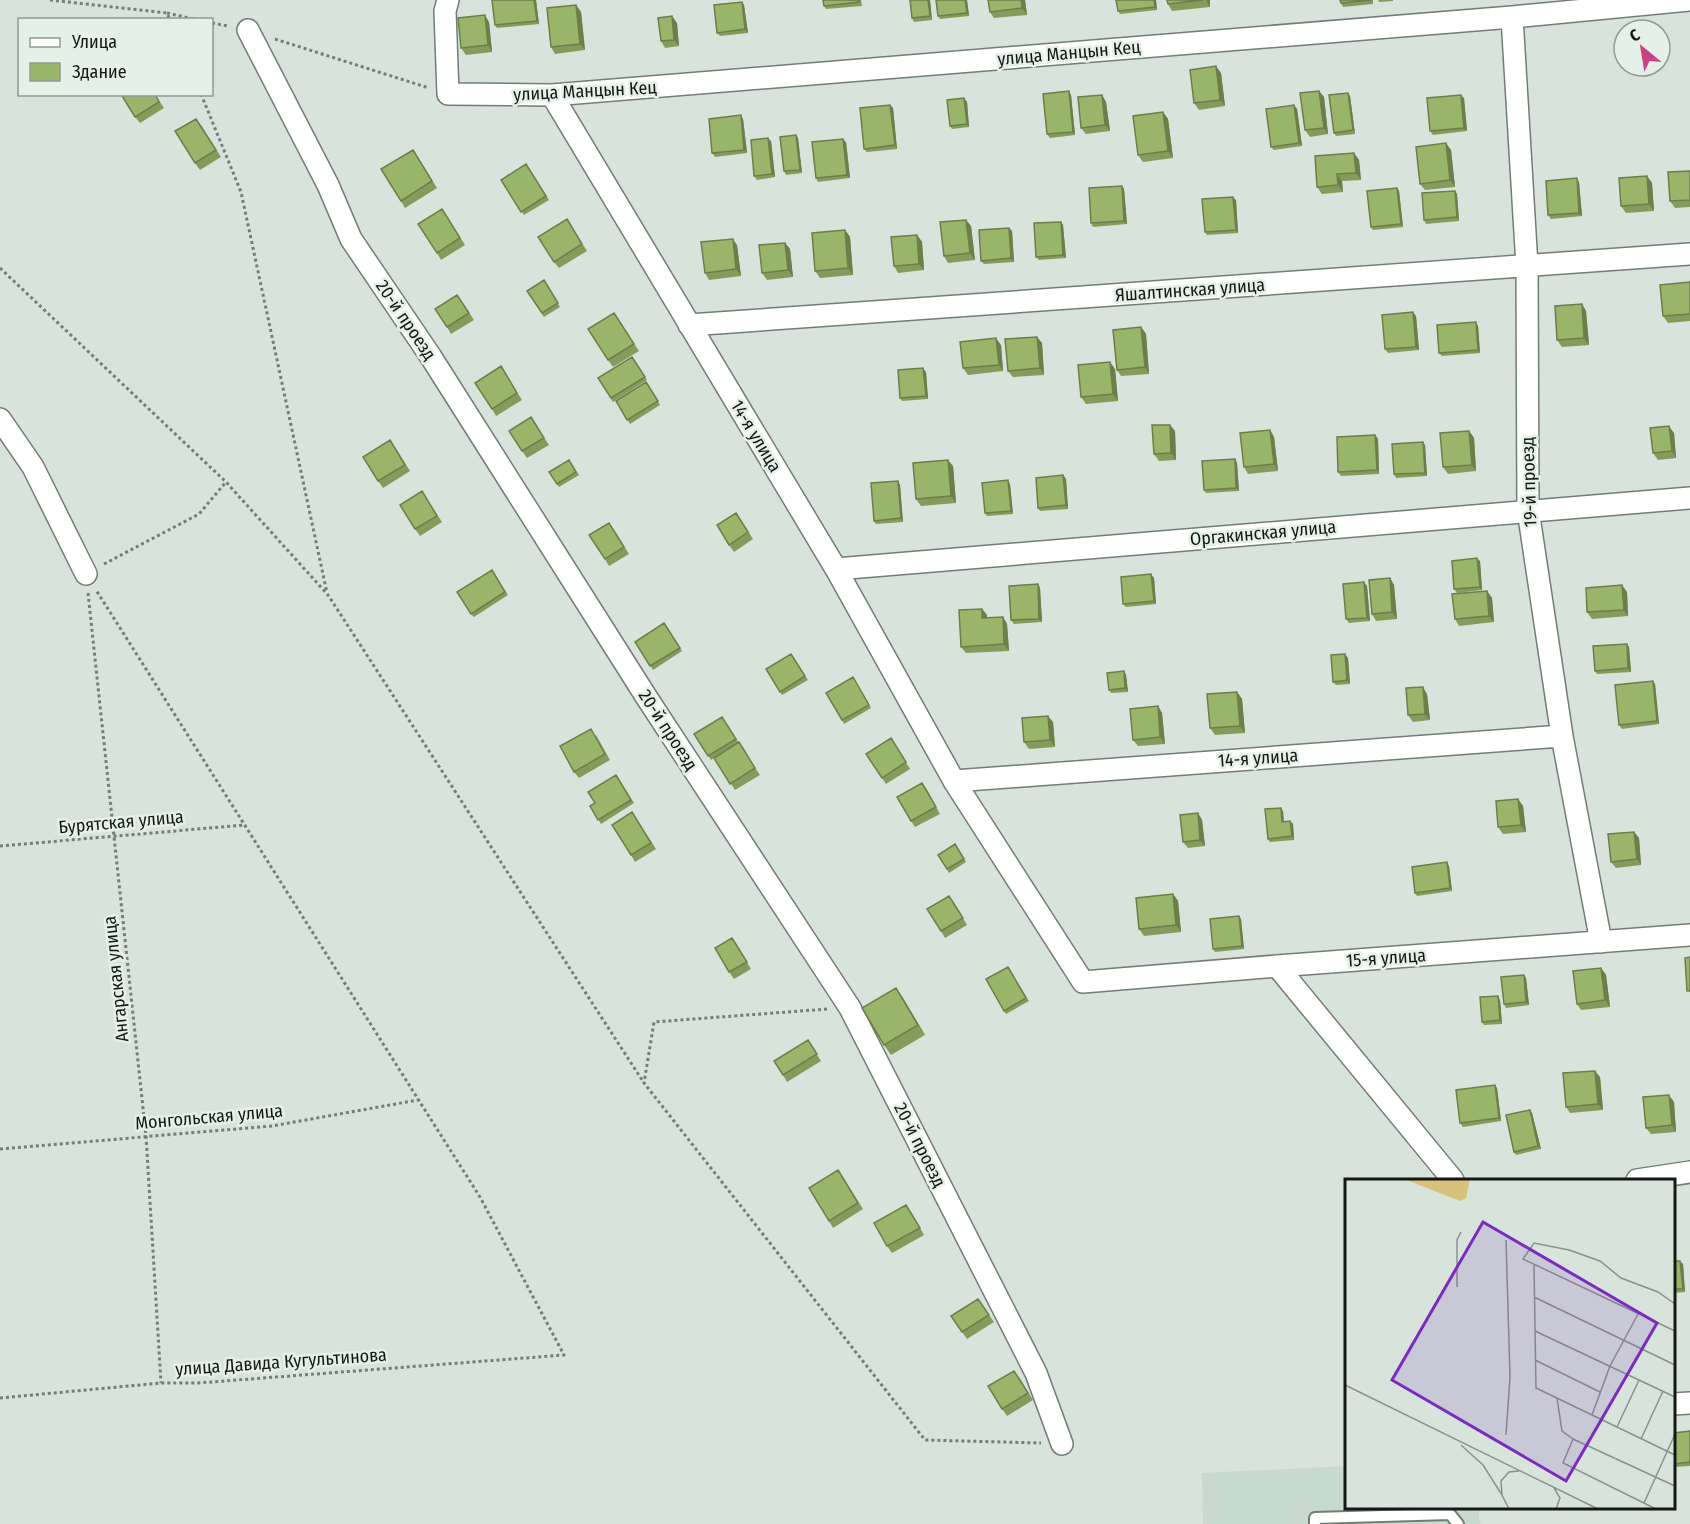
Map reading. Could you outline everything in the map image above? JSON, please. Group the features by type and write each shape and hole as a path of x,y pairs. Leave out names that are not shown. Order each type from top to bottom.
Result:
{"street":[{"path":"448,0 445,11 448,94"},
{"name":"улица Манцын Кец","path":"448,94 552,95 1512,17 1690,0"},
{"name":"19-й проезд","path":"1512,17 1527,266 1528,510 1562,736 1601,942"},
{"name":"20-й проезд","path":"248,30 328,185 351,239 431,357 653,708 850,1008 1036,1373 1062,1444"},
{"name":"14-я улица","path":"552,95 836,569 954,781 1083,982"},
{"name":"Яшалтинская улица","path":"689,325 1690,254"},
{"path":"0,419 33,467 86,574"},
{"name":"Оргакинская улица","path":"836,569 1690,498"},
{"name":"14-я улица","path":"954,781 1562,736"},
{"name":"15-я улица","path":"1083,982 1690,935"},
{"path":"1277,966 1452,1179"},
{"path":"1644,1179 1690,1172"},
{"path":"1675,1404 1690,1403"}],"lane":[{"path":"1315,1524 1315,1518 1450,1514 1458,1524"}],"path":[{"path":"50,0 167,13 189,18"},
{"path":"167,13 169,18"},
{"path":"213,22 248,30 448,94"},
{"path":"202,96 241,192 328,595"},
{"path":"0,268 226,482 328,595 644,1083 925,1440 1062,1444"},
{"path":"226,482 199,514 86,574 419,1100"},
{"name":"Ангарская улица","path":"86,574 146,1136 161,1383"},
{"name":"Бурятская улица","path":"0,846 245,825"},
{"path":"644,1083 654,1022 850,1008"},
{"name":"Монгольская улица","path":"0,1149 272,1126 419,1100"},
{"name":"улица Давида Кугультинова","path":"0,1398 161,1383 198,1383 564,1354 480,1197 419,1100"}],"shaded area":[{"path":"1345,1466 1345,1509 1479,1509 1481,1524 1203,1524 1202,1473"}],"building":[{"path":"492,0 534,0 537,21 495,25"},
{"path":"823,0 859,0 859,2 824,6"},
{"path":"910,0 928,0 930,16 912,18"},
{"path":"936,0 965,0 967,13 938,16"},
{"path":"988,0 1021,0 1022,8 990,12"},
{"path":"1116,0 1154,0 1155,7 1118,11"},
{"path":"1167,0 1203,0 1168,4"},
{"path":"1340,0 1371,0 1341,3"},
{"path":"742,2 745,29 717,33 714,5"},
{"path":"576,5 580,44 551,47 547,8"},
{"path":"485,15 488,45 461,48 458,18"},
{"path":"672,16 674,40 661,41 658,18"},
{"path":"1216,66 1220,100 1194,103 1190,70"},
{"path":"1069,91 1073,132 1047,134 1043,94"},
{"path":"1319,91 1324,128 1305,130 1300,93"},
{"path":"1348,93 1353,130 1334,133 1329,95"},
{"path":"1102,95 1105,125 1081,128 1078,97"},
{"path":"1461,95 1464,128 1430,131 1427,98"},
{"path":"122,96 156,96 159,102 135,117"},
{"path":"964,98 967,124 950,126 947,100"},
{"path":"890,105 895,145 864,149 860,108"},
{"path":"1294,105 1299,143 1271,147 1266,109"},
{"path":"1163,112 1168,151 1138,155 1133,116"},
{"path":"741,115 744,150 712,153 709,119"},
{"path":"196,119 216,150 195,163 175,131"},
{"path":"796,135 800,170 784,171 780,137"},
{"path":"768,138 772,174 754,176 751,140"},
{"path":"843,139 847,175 816,178 812,142"},
{"path":"1446,143 1450,180 1420,184 1416,147"},
{"path":"413,150 432,181 401,201 381,169"},
{"path":"1354,153 1356,173 1337,174 1338,185 1317,187 1315,156"},
{"path":"526,164 546,196 521,212 501,180"},
{"path":"1690,171 1690,200 1670,201 1668,172"},
{"path":"1647,176 1649,204 1621,206 1619,178"},
{"path":"1577,178 1579,213 1548,215 1546,181"},
{"path":"1122,186 1124,221 1091,223 1089,188"},
{"path":"1397,188 1401,224 1371,227 1367,191"},
{"path":"1455,191 1457,217 1424,220 1422,193"},
{"path":"1233,197 1236,230 1205,232 1202,199"},
{"path":"442,209 460,238 437,253 418,224"},
{"path":"567,219 582,244 554,262 538,237"},
{"path":"966,220 970,253 944,256 940,222"},
{"path":"1061,222 1063,255 1036,257 1034,223"},
{"path":"1009,228 1011,258 981,261 979,230"},
{"path":"845,230 848,268 815,271 812,233"},
{"path":"917,235 919,264 894,266 891,237"},
{"path":"733,239 736,269 705,273 701,242"},
{"path":"785,243 788,270 762,273 759,245"},
{"path":"544,280 558,303 542,313 527,291"},
{"path":"1690,282 1690,314 1663,316 1660,285"},
{"path":"457,295 469,313 447,327 435,309"},
{"path":"1582,304 1584,338 1557,340 1555,306"},
{"path":"1413,312 1416,347 1385,349 1382,315"},
{"path":"614,313 634,344 608,360 588,329"},
{"path":"1476,322 1478,350 1439,353 1437,325"},
{"path":"1141,327 1145,367 1117,370 1113,330"},
{"path":"1037,337 1040,368 1008,371 1005,339"},
{"path":"996,338 999,365 963,368 960,342"},
{"path":"632,357 645,377 611,398 598,378"},
{"path":"1110,362 1113,394 1081,397 1078,365"},
{"path":"501,366 517,393 492,409 475,383"},
{"path":"923,368 926,396 900,398 898,370"},
{"path":"646,382 658,401 627,420 616,401"},
{"path":"531,417 544,438 522,451 509,431"},
{"path":"1152,425 1170,425 1171,453 1154,454"},
{"path":"1669,426 1672,451 1653,453 1650,428"},
{"path":"1270,430 1274,464 1244,467 1240,433"},
{"path":"1469,431 1472,465 1443,467 1440,433"},
{"path":"1375,435 1377,470 1338,472 1337,437"},
{"path":"390,440 405,465 378,481 363,457"},
{"path":"1423,442 1425,473 1394,474 1392,444"},
{"path":"1235,459 1236,488 1204,490 1202,461"},
{"path":"569,460 576,472 557,484 549,472"},
{"path":"948,460 951,496 916,499 913,463"},
{"path":"1063,475 1066,505 1038,508 1036,478"},
{"path":"1008,480 1011,511 985,513 982,483"},
{"path":"898,481 901,518 874,521 871,483"},
{"path":"422,491 437,516 415,529 400,505"},
{"path":"736,513 748,532 729,545 717,525"},
{"path":"609,523 624,547 605,559 589,535"},
{"path":"1477,558 1480,587 1454,589 1452,561"},
{"path":"492,570 505,592 471,614 457,592"},
{"path":"1151,574 1154,601 1123,604 1121,577"},
{"path":"1390,578 1392,612 1372,614 1369,580"},
{"path":"1364,582 1367,618 1346,619 1343,584"},
{"path":"1038,584 1039,619 1011,620 1009,586"},
{"path":"1622,585 1624,610 1587,612 1586,588"},
{"path":"1487,591 1489,616 1455,619 1452,594"},
{"path":"982,609 982,618 1003,617 1004,644 961,647 959,610"},
{"path":"664,623 680,648 650,666 635,642"},
{"path":"1627,644 1628,668 1595,671 1593,646"},
{"path":"791,654 805,676 780,692 766,669"},
{"path":"1345,654 1347,680 1333,682 1331,655"},
{"path":"1124,671 1125,688 1109,690 1107,673"},
{"path":"853,677 869,705 842,720 826,693"},
{"path":"1653,681 1657,721 1619,725 1615,685"},
{"path":"1423,687 1425,714 1408,715 1406,688"},
{"path":"1237,692 1240,726 1210,728 1207,694"},
{"path":"1158,706 1160,737 1133,740 1130,709"},
{"path":"1048,716 1050,740 1024,742 1022,718"},
{"path":"722,717 736,739 708,756 694,734"},
{"path":"591,729 605,754 574,772 560,746"},
{"path":"891,738 906,762 882,778 866,754"},
{"path":"739,742 755,768 730,784 714,758"},
{"path":"616,775 631,800 598,820 590,806 595,803 588,792"},
{"path":"922,783 936,807 911,821 897,797"},
{"path":"1518,799 1521,825 1498,827 1496,801"},
{"path":"1281,808 1282,822 1290,821 1292,836 1268,839 1265,809"},
{"path":"632,812 651,843 631,855 612,825"},
{"path":"1198,813 1200,840 1183,842 1180,815"},
{"path":"1634,832 1637,859 1611,862 1608,834"},
{"path":"955,844 964,859 947,869 938,855"},
{"path":"1447,862 1450,888 1415,893 1412,867"},
{"path":"1173,894 1176,925 1139,929 1136,898"},
{"path":"949,896 963,918 941,931 927,909"},
{"path":"1239,916 1242,946 1213,949 1210,919"},
{"path":"732,938 747,962 729,972 715,948"},
{"path":"1690,957 1690,991 1687,991 1685,958"},
{"path":"1008,967 1026,998 1004,1011 986,979"},
{"path":"1601,968 1605,1000 1577,1004 1573,971"},
{"path":"1524,975 1526,1002 1504,1004 1501,977"},
{"path":"896,988 918,1025 884,1045 862,1008"},
{"path":"1498,996 1500,1020 1482,1022 1480,997"},
{"path":"808,1040 817,1054 783,1075 774,1061"},
{"path":"1595,1071 1598,1104 1566,1107 1563,1073"},
{"path":"1495,1085 1499,1118 1460,1123 1456,1090"},
{"path":"1669,1095 1672,1125 1646,1128 1643,1097"},
{"path":"1530,1110 1538,1146 1514,1152 1506,1115"},
{"path":"838,1170 858,1203 829,1221 809,1188"},
{"path":"906,1205 920,1228 887,1246 874,1223"},
{"path":"1675,1261 1680,1261 1683,1289 1675,1289"},
{"path":"978,1299 989,1315 962,1332 951,1316"},
{"path":"1014,1371 1028,1393 1002,1409 988,1386"},
{"path":"1690,1431 1690,1462 1675,1464 1675,1433"}]}
